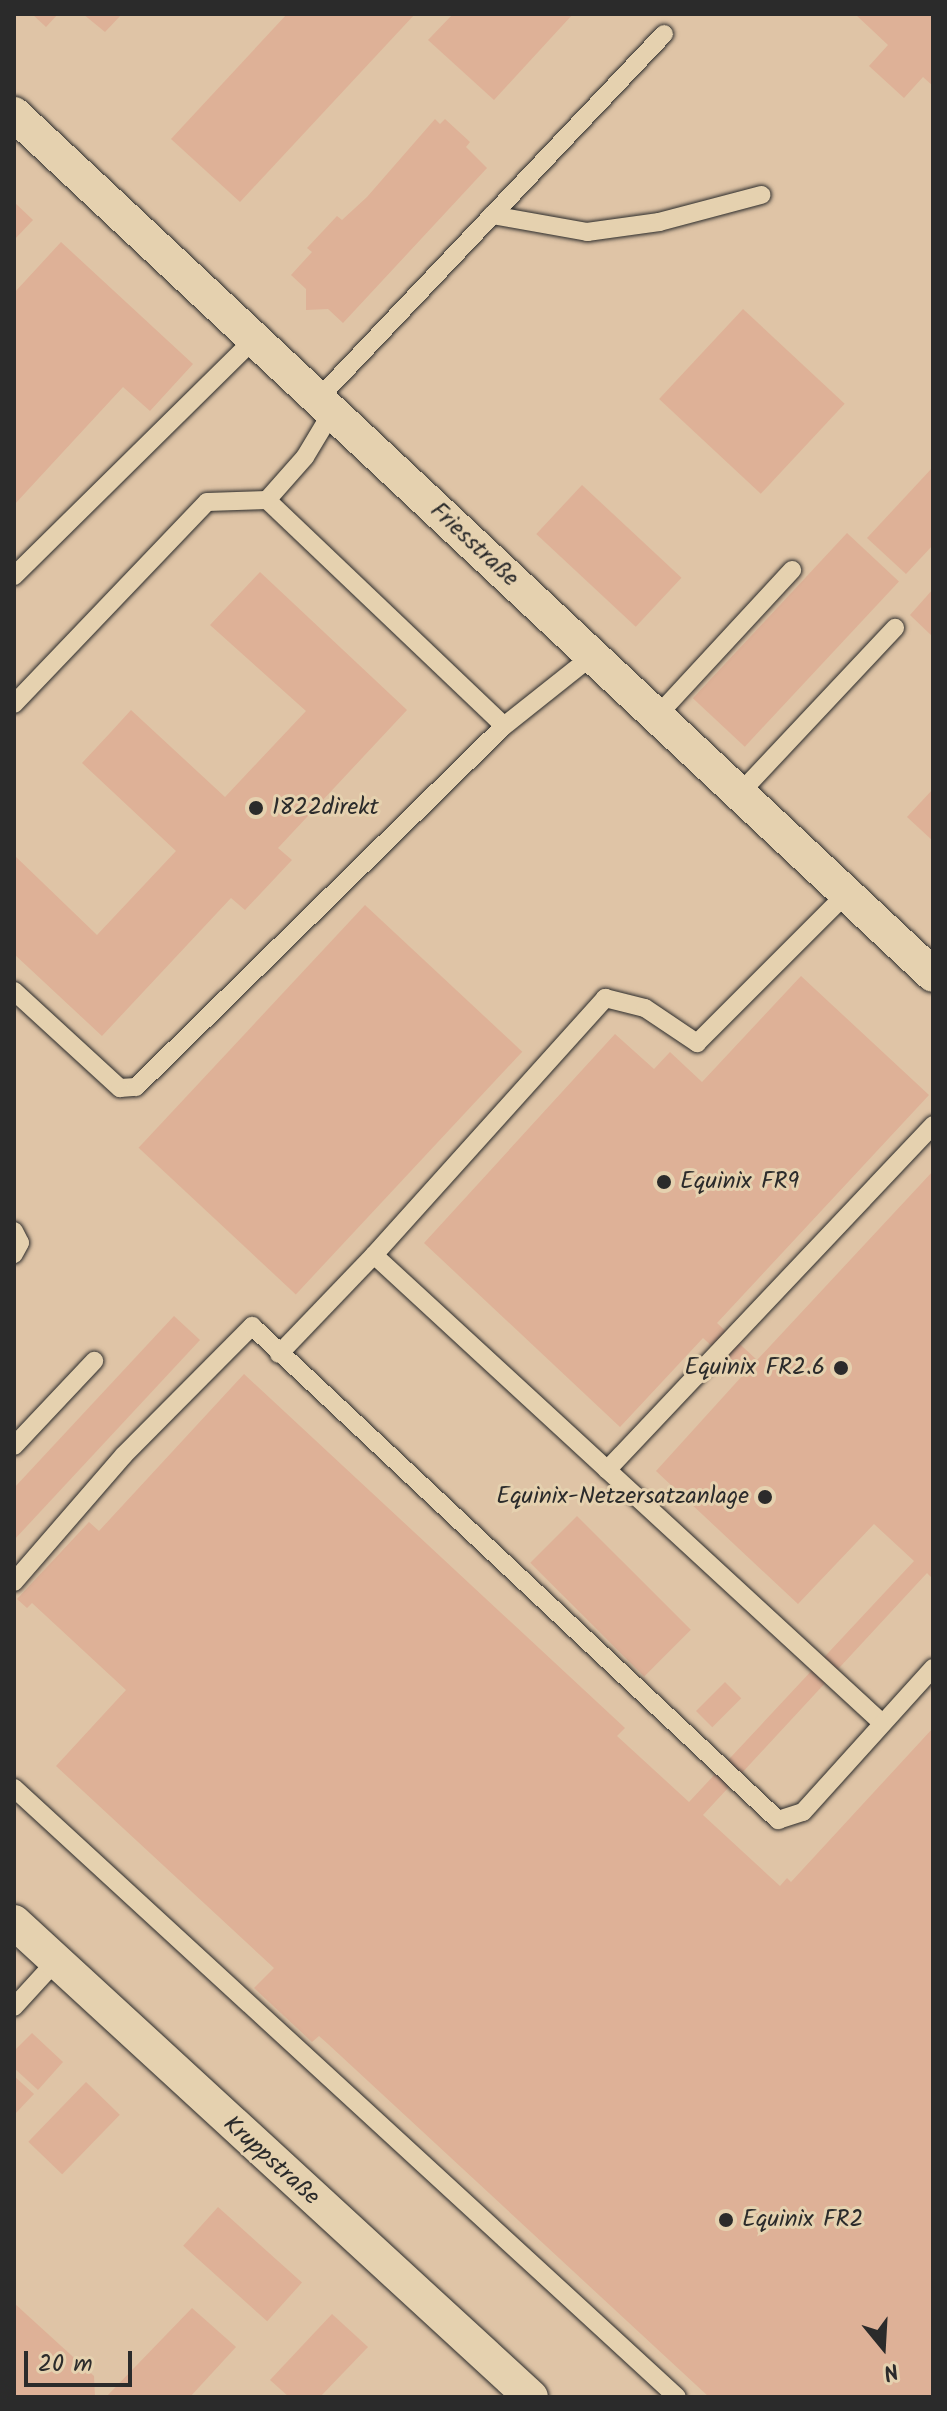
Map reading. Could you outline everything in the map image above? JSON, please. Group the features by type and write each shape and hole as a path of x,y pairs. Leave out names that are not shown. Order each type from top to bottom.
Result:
{"street":[{"name":"Friesstraße","path":"14,114 933,975"},
{"name":"Kruppstraße","path":"14,1922 531,2397"}],"lane":[{"path":"267,500 305,457 325,405 492,215 664,34"},
{"path":"492,215 587,232 659,222 761,195"},
{"path":"15,574 254,339"},
{"path":"14,704 207,502 267,500 504,726"},
{"path":"657,716 792,570"},
{"path":"739,794 895,628"},
{"path":"14,991 120,1088 136,1087 504,726 592,656"},
{"path":"279,1354 374,1255 605,998 645,1008 697,1043 846,894"},
{"path":"607,1470 933,1125"},
{"path":"14,1231 20,1243 14,1254"},
{"path":"374,1255 882,1723"},
{"path":"14,1582 124,1455 252,1326 778,1820 803,1812 933,1668"},
{"path":"14,1446 94,1361"},
{"path":"14,1788 677,2397"},
{"path":"14,2007 56,1961"}],"shaded area":[{"path":"14,14 933,14 933,2397 14,2397"}],"building":[{"path":"32,14 58,14 46,27"},
{"path":"83,14 122,14 105,32"},
{"path":"287,14 415,14 240,202 171,139"},
{"path":"453,14 573,14 494,100 428,40"},
{"path":"855,14 933,14 933,86 923,77 904,98 869,66 888,45"},
{"path":"435,119 440,124 445,119 470,142 466,147 487,168 343,323 328,309 306,310 306,289 291,275 312,252 307,248 337,216 342,220 367,197"},
{"path":"14,202 33,220 14,240"},
{"path":"61,242 193,364 150,411 123,387 14,505 14,293"},
{"path":"743,309 845,404 761,494 659,399"},
{"path":"933,467 933,545 906,574 867,538"},
{"path":"582,485 681,578 636,627 536,534"},
{"path":"847,533 899,581 745,747 693,698"},
{"path":"260,572 407,710 278,848 292,860 245,910 231,898 102,1036 14,954 14,855 97,935 176,851 82,763 131,710 225,797 306,711 210,625"},
{"path":"933,589 933,637 910,615"},
{"path":"933,789 933,841 907,817"},
{"path":"365,905 522,1052 296,1294 139,1148"},
{"path":"801,976 929,1095 717,1323 757,1360 933,1171 933,1579 927,1573 703,1815 780,1886 787,1878 791,1882 933,1728 933,2397 709,2397 328,2044 319,2036 312,2042 254,1988 274,1968 56,1766 126,1690 32,1603 27,1608 17,1599 89,1522 99,1531 244,1374 625,1728 617,1736 689,1802 914,1561 874,1524 798,1604 656,1471 743,1375 703,1338 620,1427 424,1243 615,1034 654,1069 670,1052 702,1082"},
{"path":"174,1316 200,1340 14,1540 14,1488"},
{"path":"577,1516 691,1630 644,1677 530,1563"},
{"path":"725,1682 741,1698 712,1727 696,1711"},
{"path":"32,2033 63,2062 38,2090 14,2068 14,2051"},
{"path":"14,2076 34,2094 14,2115"},
{"path":"86,2082 120,2115 62,2174 28,2142"},
{"path":"218,2207 302,2283 267,2321 183,2246"},
{"path":"14,2303 94,2376 95,2397 14,2397"},
{"path":"192,2308 236,2347 190,2397 106,2397"},
{"path":"332,2314 368,2347 320,2397 289,2397 270,2380"}],"place":[{"name":"1822direkt","path":"256,808"},
{"name":"Equinix FR9","path":"664,1182"},
{"name":"Equinix FR2.6","path":"841,1368"},
{"name":"Equinix-Netzersatzanlage","path":"765,1497"},
{"name":"Equinix FR2","path":"726,2220"}]}
